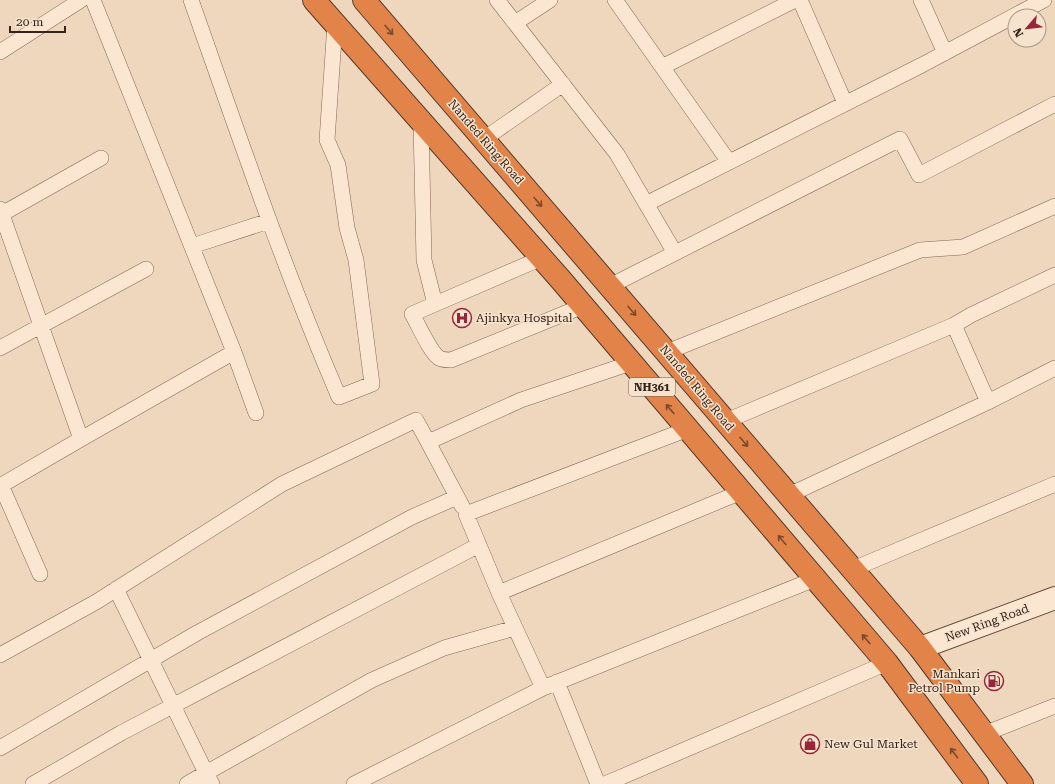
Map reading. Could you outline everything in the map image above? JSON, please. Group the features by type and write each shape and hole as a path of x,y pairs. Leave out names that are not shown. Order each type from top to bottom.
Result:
{"highway":[{"name":"NH361","path":"314,0 421,123 542,258 887,663 977,784"},
{"name":"Nanded Ring Road","path":"364,0 920,648 1022,784"}],"street":[{"path":"0,52 81,0"},
{"path":"94,0 234,352 256,413"},
{"path":"191,0 316,344 339,397 372,384 356,260 347,228 338,165 327,140 335,24"},
{"path":"497,0 617,154 675,253"},
{"path":"515,23 550,0"},
{"path":"615,0 729,162"},
{"path":"662,66 795,0"},
{"path":"800,0 845,103"},
{"path":"921,0 945,53"},
{"path":"646,204 945,53 1044,0"},
{"path":"484,140 563,84"},
{"path":"610,286 900,139 919,175 1055,104"},
{"path":"421,123 424,260 435,304"},
{"path":"81,439 1,213 101,158"},
{"path":"667,352 920,250 963,247 1055,206"},
{"path":"192,246 270,220"},
{"path":"542,258 412,314 438,357 443,360 451,360 583,306"},
{"path":"0,348 146,269"},
{"path":"726,421 954,326 971,315 1055,275"},
{"path":"954,326 988,402"},
{"path":"40,574 0,485 234,352"},
{"path":"428,442 521,400 631,363"},
{"path":"789,496 988,402 1055,368"},
{"path":"0,655 96,602 282,484 416,420 466,514 499,593 543,688"},
{"path":"466,514 688,429"},
{"path":"852,569 1055,484"},
{"path":"499,593 741,492"},
{"path":"0,748 197,633 412,517 457,497"},
{"path":"33,784 121,733 479,545"},
{"path":"354,784 543,688 815,579"},
{"path":"116,589 209,778"},
{"name":"New Ring Road","path":"920,648 1055,598"},
{"path":"187,784 209,778 372,680 444,648 515,628"},
{"path":"605,784 887,663"},
{"path":"557,682 598,784"},
{"path":"984,734 1055,706"}],"place":[{"name":"Ajinkya Hospital","path":"462,318"},
{"name":"Mankari Petrol Pump","path":"994,681"},
{"name":"New Gul Market","path":"810,744"}]}
